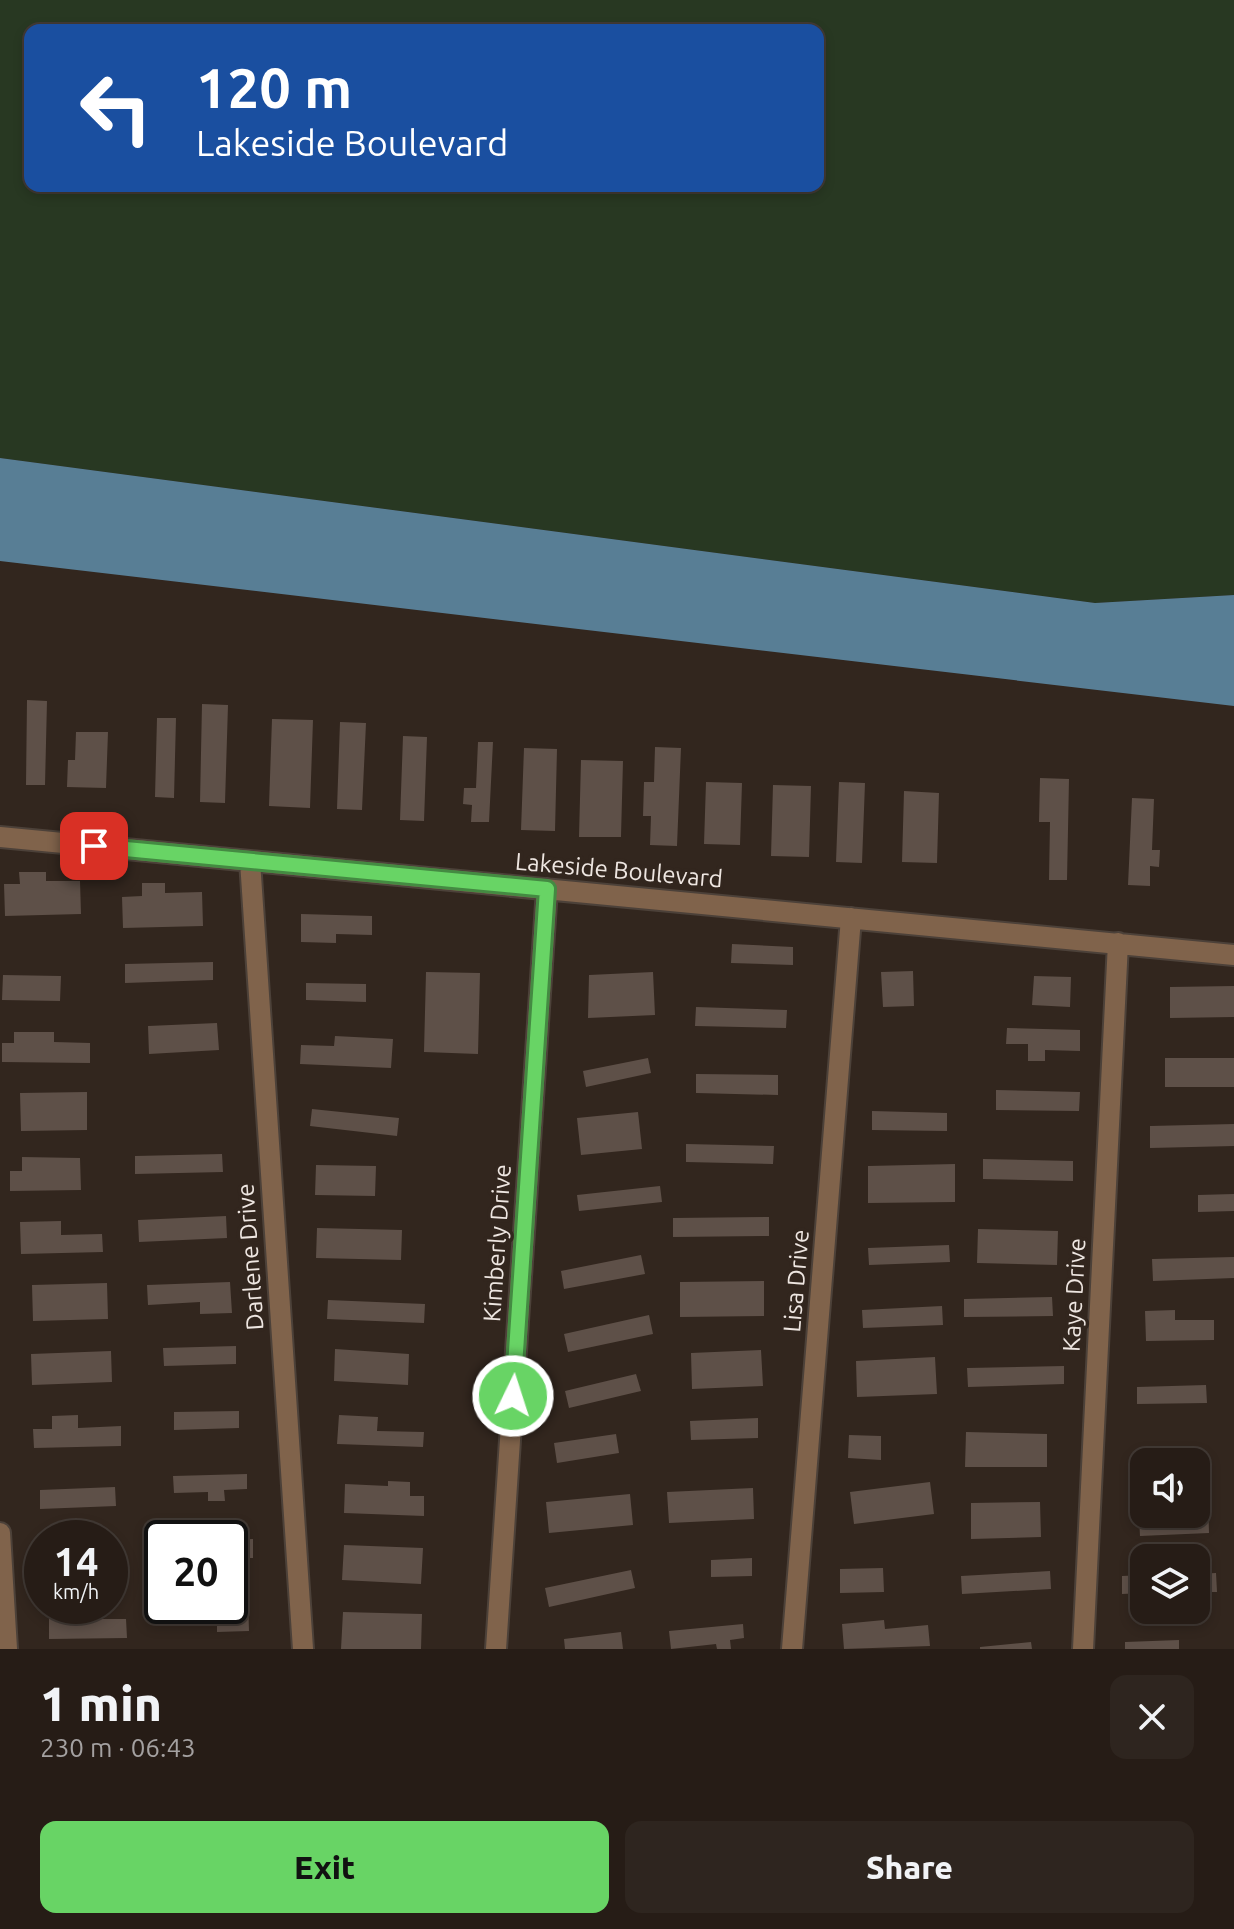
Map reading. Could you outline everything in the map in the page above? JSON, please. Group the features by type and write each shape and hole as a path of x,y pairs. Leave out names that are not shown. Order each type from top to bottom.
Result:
{"lane":[{"name":"Lakeside Boulevard","path":"0,837 1234,955"},
{"name":"Darlene Drive","path":"250,861 303,1649"},
{"name":"Kimberly Drive","path":"496,1649 547,889"},
{"name":"Lisa Drive","path":"792,1649 851,918"},
{"name":"Kaye Drive","path":"1083,1649 1118,943"},
{"path":"0,1533 7,1649"}],"green space":[{"path":"0,0 1234,0 1234,595 1095,603 0,458"}],"water":[{"path":"0,458 1095,603 1234,595 1234,706 0,561"}],"building":[{"path":"27,700 47,701 45,785 26,785"},
{"path":"202,704 228,705 225,803 200,802"},
{"path":"157,718 176,718 174,798 155,797"},
{"path":"272,719 313,720 310,808 269,806"},
{"path":"340,722 366,723 362,810 337,809"},
{"path":"76,732 108,732 106,788 67,787 68,760 75,760"},
{"path":"403,736 427,737 424,821 400,820"},
{"path":"478,742 493,742 489,822 471,822 472,805 463,804 464,788 476,788"},
{"path":"655,747 681,748 677,846 650,845 651,816 643,816 644,782 654,782"},
{"path":"524,748 557,749 555,831 521,830"},
{"path":"581,760 623,761 621,837 579,837"},
{"path":"1040,778 1069,779 1067,880 1049,880 1050,822 1039,822"},
{"path":"706,782 742,783 740,845 704,844"},
{"path":"839,782 865,783 862,863 836,862"},
{"path":"773,785 811,786 809,857 771,856"},
{"path":"904,791 939,793 937,863 902,862"},
{"path":"1132,798 1154,799 1152,850 1160,850 1159,867 1150,866 1150,886 1128,885"},
{"path":"19,872 46,872 46,881 80,881 81,914 5,916 4,884 20,884"},
{"path":"142,883 165,883 165,893 202,892 203,926 123,928 122,897 142,896"},
{"path":"301,914 372,916 372,935 336,934 336,943 301,942"},
{"path":"732,944 793,947 793,965 731,963"},
{"path":"213,962 213,980 125,983 125,964"},
{"path":"913,971 914,1006 883,1007 881,972"},
{"path":"426,972 480,973 478,1054 424,1052"},
{"path":"653,972 655,1015 588,1018 589,975"},
{"path":"3,975 61,976 60,1001 2,1000"},
{"path":"1034,976 1071,977 1070,1007 1032,1005"},
{"path":"306,983 366,984 366,1002 306,1000"},
{"path":"1234,986 1234,1017 1170,1018 1170,987"},
{"path":"696,1007 787,1010 786,1028 695,1026"},
{"path":"217,1023 219,1050 149,1054 148,1026"},
{"path":"1007,1028 1080,1030 1080,1051 1045,1050 1045,1061 1028,1061 1028,1044 1006,1044"},
{"path":"14,1032 54,1032 54,1042 90,1043 90,1063 2,1062 2,1043 14,1043"},
{"path":"335,1036 393,1039 391,1068 300,1064 301,1045 334,1046"},
{"path":"648,1058 651,1073 586,1087 583,1071"},
{"path":"1165,1058 1234,1058 1234,1087 1165,1087"},
{"path":"696,1074 778,1075 778,1095 696,1093"},
{"path":"996,1090 1080,1092 1079,1111 996,1110"},
{"path":"87,1092 87,1130 21,1131 20,1093"},
{"path":"312,1109 399,1118 397,1136 310,1126"},
{"path":"872,1111 947,1113 947,1131 872,1130"},
{"path":"638,1112 642,1149 581,1155 577,1118"},
{"path":"1234,1124 1234,1146 1150,1148 1150,1126"},
{"path":"686,1144 774,1146 773,1164 686,1162"},
{"path":"222,1154 223,1172 135,1174 135,1156"},
{"path":"22,1157 80,1158 81,1190 10,1191 10,1171 22,1171"},
{"path":"983,1159 1073,1161 1073,1181 983,1179"},
{"path":"955,1164 955,1202 868,1203 868,1166"},
{"path":"316,1165 376,1166 375,1196 315,1195"},
{"path":"660,1186 662,1202 579,1211 577,1195"},
{"path":"1234,1194 1234,1211 1198,1212 1198,1195"},
{"path":"226,1216 227,1238 139,1242 138,1220"},
{"path":"769,1217 769,1236 673,1237 673,1218"},
{"path":"61,1221 61,1235 102,1234 103,1252 21,1254 20,1222"},
{"path":"317,1228 402,1230 401,1260 316,1258"},
{"path":"978,1229 1058,1231 1057,1265 977,1263"},
{"path":"949,1245 950,1262 869,1265 868,1248"},
{"path":"641,1255 645,1274 564,1289 561,1271"},
{"path":"1234,1257 1234,1278 1153,1281 1152,1259"},
{"path":"764,1281 764,1316 680,1317 680,1282"},
{"path":"230,1282 232,1313 200,1314 200,1302 148,1305 147,1285"},
{"path":"107,1283 108,1319 33,1321 32,1285"},
{"path":"1052,1297 1053,1316 964,1317 964,1299"},
{"path":"328,1300 425,1304 424,1323 327,1319"},
{"path":"942,1306 943,1325 863,1328 862,1310"},
{"path":"1175,1310 1175,1320 1214,1320 1214,1340 1146,1341 1145,1311"},
{"path":"649,1315 653,1334 568,1352 564,1334"},
{"path":"236,1346 236,1364 164,1366 163,1348"},
{"path":"335,1349 409,1354 408,1385 334,1381"},
{"path":"761,1350 763,1386 692,1389 691,1353"},
{"path":"111,1351 112,1382 32,1385 31,1354"},
{"path":"935,1357 937,1394 857,1397 856,1361"},
{"path":"1064,1366 1064,1384 968,1387 967,1368"},
{"path":"636,1374 641,1391 569,1408 565,1391"},
{"path":"1206,1385 1207,1403 1137,1404 1137,1387"},
{"path":"239,1411 239,1428 174,1430 174,1412"},
{"path":"78,1415 78,1428 121,1426 121,1446 34,1448 33,1429 52,1429 52,1416"},
{"path":"339,1415 378,1417 377,1431 424,1432 423,1447 337,1444"},
{"path":"758,1418 758,1438 691,1440 690,1421"},
{"path":"966,1432 1047,1434 1047,1467 965,1467"},
{"path":"616,1434 619,1453 557,1463 554,1443"},
{"path":"849,1435 881,1436 881,1460 848,1458"},
{"path":"247,1474 247,1489 224,1490 225,1501 208,1501 208,1492 174,1493 173,1476"},
{"path":"388,1481 410,1482 410,1496 424,1496 424,1516 344,1513 345,1484 388,1486"},
{"path":"930,1482 934,1514 854,1524 850,1492"},
{"path":"115,1487 116,1506 40,1509 40,1490"},
{"path":"753,1488 754,1519 669,1523 667,1492"},
{"path":"630,1494 633,1525 549,1533 546,1502"},
{"path":"1040,1502 1041,1537 971,1539 971,1503"},
{"path":"1140,1528 1209,1528 1209,1533 1140,1536"},
{"path":"248,1539 253,1539 253,1558 248,1558"},
{"path":"344,1545 423,1548 421,1584 342,1580"},
{"path":"752,1558 752,1576 711,1577 711,1560"},
{"path":"883,1568 884,1592 840,1593 840,1569"},
{"path":"631,1570 635,1588 549,1607 545,1588"},
{"path":"1050,1571 1051,1589 962,1594 961,1576"},
{"path":"1210,1573 1216,1573 1217,1592 1210,1592"},
{"path":"1122,1576 1130,1576 1130,1594 1122,1594"},
{"path":"248,1600 249,1631 217,1632 217,1624 248,1624"},
{"path":"343,1612 422,1614 421,1649 341,1649"},
{"path":"884,1620 885,1629 928,1625 930,1646 844,1649 842,1624"},
{"path":"49,1624 126,1624 127,1638 49,1639"},
{"path":"743,1624 744,1638 730,1640 731,1649 717,1649 716,1644 671,1649 669,1631"},
{"path":"621,1632 623,1649 565,1649 564,1639"},
{"path":"1179,1640 1179,1649 1125,1649 1125,1642"},
{"path":"1031,1642 1032,1649 980,1649 980,1647"}],"route":[{"path":"94,846 547,889 513,1396"}]}
